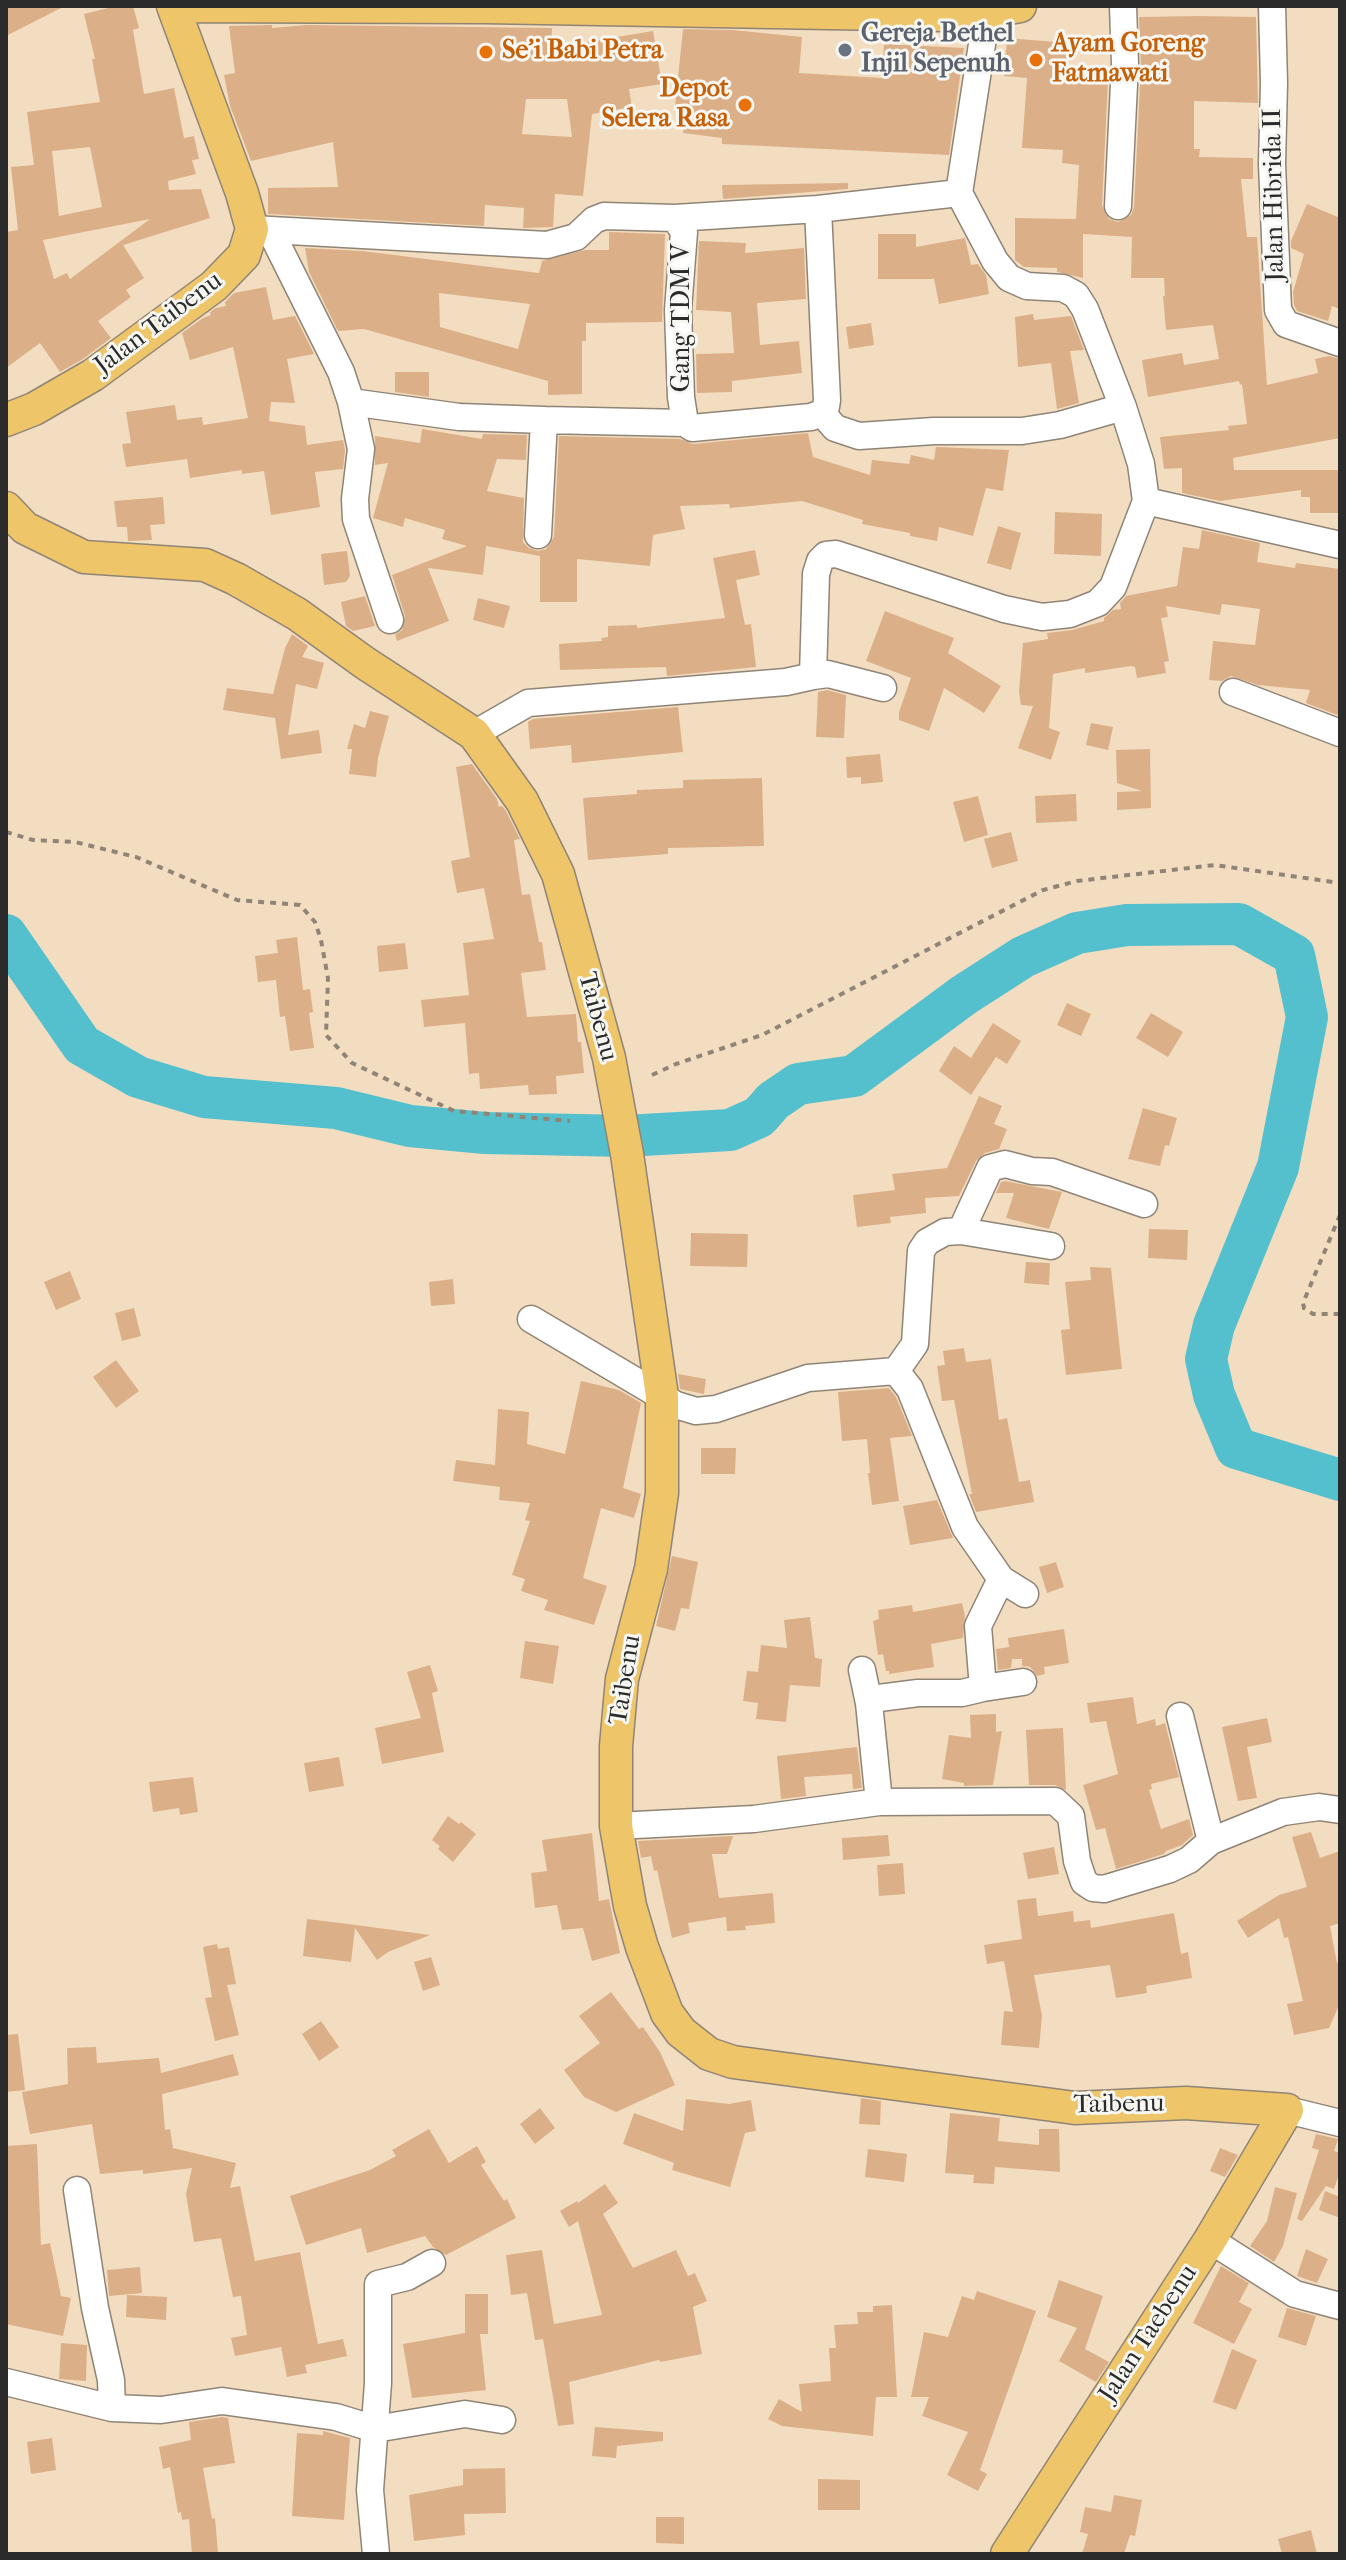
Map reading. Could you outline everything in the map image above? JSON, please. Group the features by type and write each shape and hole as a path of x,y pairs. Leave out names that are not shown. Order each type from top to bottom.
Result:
{"main road":[{"path":"262,230 173,6 484,6 943,15 1020,6"},
{"name":"Jalan Taibenu","path":"6,420 34,409 93,375 214,286 244,255 262,230"},
{"path":"6,508 25,528 84,557 205,565 236,579 297,614 474,734"},
{"name":"Taibenu","path":"474,734 522,801 558,874 609,1058 627,1154 662,1396 662,1493 651,1569 622,1679 616,1746 616,1826 630,1906 667,2013 681,2032 709,2054 774,2069 1075,2108 1186,2103 1287,2110"},
{"name":"Jalan Taebenu","path":"1007,2554 1210,2240 1287,2110"}],"street":[{"path":"1118,206 1125,64 1123,6"},
{"name":"Jalan Hibrida II","path":"1272,6 1272,164 1278,310 1286,324 1340,343"},
{"path":"813,676 816,574 820,561 826,555 836,554 1004,609 1042,617 1070,614 1098,603 1113,587 1146,501 1141,464 1123,407 1085,309 1076,295 1063,288 1027,286 1009,278 995,261 959,193 987,12"},
{"path":"675,218 818,209 959,193"},
{"path":"818,209 827,400 822,413 835,428 859,436 934,431 1022,431 1060,425 1123,407"},
{"name":"Gang TDM V","path":"262,230 547,245 576,237 594,220 604,216 675,218 684,232 678,310 685,423 692,428 768,423 822,413"},
{"path":"262,230 341,372 351,402 361,449 355,499 356,519 390,620"},
{"path":"351,402 459,417 685,423"},
{"path":"538,535 544,420"},
{"path":"1146,501 1340,545"},
{"path":"474,734 528,703 786,682 828,674 883,688"},
{"path":"1233,692 1340,733"},
{"path":"961,1231 990,1168 1005,1164 1052,1172 1144,1204"},
{"path":"896,1371 915,1344 921,1251 927,1242 945,1232 961,1231 1051,1246"},
{"path":"531,1319 687,1409 706,1410 808,1378 896,1371"},
{"path":"896,1371 910,1389 965,1527 1001,1579 1025,1594"},
{"path":"983,1688 978,1626 1001,1579"},
{"path":"879,1802 867,1691 879,1698 918,1693 962,1693 1023,1682"},
{"path":"1180,1716 1211,1841"},
{"path":"616,1826 754,1819 879,1802 1055,1801 1071,1816 1077,1861 1084,1882 1093,1888 1104,1889 1170,1869 1189,1860 1211,1841 1283,1812 1319,1807 1340,1810"},
{"path":"1287,2110 1340,2123"},
{"path":"77,2190 95,2308 111,2380 112,2408"},
{"path":"1210,2240 1295,2294 1340,2306"},
{"path":"376,2554 370,2490 375,2429 378,2284 407,2277 432,2263"},
{"path":"6,2382 112,2408 161,2410 222,2401 336,2417 375,2429 465,2414 502,2420"}],"path":[{"path":"6,832 33,840 75,842 136,857 237,900 300,905 315,922 321,940 328,978 326,1035 352,1063 454,1111 570,1121"},
{"path":"652,1075 762,1035 1043,890 1077,881 1215,865 1340,883"},
{"path":"1340,1215 1303,1303 1304,1308 1313,1314 1340,1314"}],"building":[{"path":"6,6 65,6 6,36"},
{"path":"116,6 133,6 139,28 133,30 144,94 174,88 184,138 194,136 199,159 192,160 196,174 168,181 169,190 201,189 210,218 123,245 144,278 126,290 131,297 98,321 111,338 83,359 60,372 40,343 6,368 6,232 18,230 11,167 34,165 27,112 100,102 92,59 95,59 84,14","holes":["90,147 102,207 59,216 52,151","150,219 70,279 67,273 54,279 43,240"]},
{"path":"1139,17 1256,17 1258,103 1194,101 1194,149 1200,149 1199,157 1253,158 1253,179 1241,179 1247,237 1257,237 1267,385 1318,373 1315,359 1329,356 1340,359 1340,438 1233,458 1234,470 1340,470 1340,513 1310,513 1310,497 1301,497 1301,490 1220,501 1182,493 1182,468 1164,469 1160,437 1229,430 1228,426 1247,424 1242,384 1239,381 1148,397 1142,360 1182,353 1184,365 1219,359 1213,325 1166,330 1164,278 1131,278 1132,237 1083,234 1083,278 1057,272 1057,268 1024,267 1015,260 1015,218 1076,219 1079,165 1062,163 1063,150 1022,148 1027,78 1004,76 1007,38 1068,43 1065,77 1108,81 1102,205 1109,219 1118,222 1131,215 1134,207 1141,65"},
{"path":"229,26 552,28 551,48 653,31 662,84 629,89 632,107 592,114 583,196 555,194 553,227 523,228 524,208 485,205 484,226 268,214 268,188 338,187 333,142 251,161 230,106 224,75 235,73","holes":["526,99 567,99 572,137 522,134"]},
{"path":"683,29 802,37 799,73 882,78 884,44 964,48 949,155 722,144 722,138 683,133 686,108 675,107"},
{"path":"848,183 848,189 723,199 722,185"},
{"path":"1307,204 1340,218 1340,309 1332,306 1328,321 1297,311 1294,305 1293,292 1304,254 1291,248 1291,241"},
{"path":"609,232 665,234 662,322 586,323 586,341 582,341 582,394 548,395 548,381 364,329 338,331 309,272 305,248 362,251 539,273 542,261 585,250 609,250","holes":["439,293 530,304 518,349 440,327"]},
{"path":"878,234 916,234 916,247 965,238 971,265 978,264 986,275 989,294 939,304 934,279 878,279"},
{"path":"699,241 746,243 745,253 804,248 806,299 757,303 760,345 799,341 802,373 732,381 732,392 697,393 696,354 734,353 731,312 696,310"},
{"path":"266,287 273,320 295,316 314,354 287,359 295,403 271,402 269,421 305,426 307,445 343,440 345,450 343,469 315,472 320,507 271,515 264,471 242,474 242,470 190,478 187,459 126,467 122,444 131,443 126,412 175,405 177,420 202,417 203,425 248,418 233,347 190,360 182,333 211,315 210,312 216,308 226,306 225,302 234,293"},
{"path":"1033,314 1034,320 1071,316 1084,350 1070,351 1079,403 1057,409 1051,363 1018,367 1015,317"},
{"path":"871,323 874,345 849,349 846,327"},
{"path":"395,372 429,372 429,397 395,392"},
{"path":"422,429 482,439 483,434 527,435 526,460 497,459 487,491 524,498 523,542 538,551 546,549 554,537 559,436 680,439 693,444 808,433 813,457 870,475 872,460 909,464 911,455 934,460 936,447 1009,450 1003,491 986,488 973,536 939,527 937,541 910,536 910,533 862,524 863,520 802,501 730,508 729,504 680,506 685,529 653,535 650,566 577,559 577,602 540,602 540,556 486,546 483,575 428,568 449,621 397,641 395,635 402,630 405,616 392,575 467,546 442,539 445,530 405,518 403,527 373,518 388,463 375,465 375,436 420,443"},
{"path":"163,497 165,524 150,525 152,540 128,541 127,527 117,527 114,501"},
{"path":"1055,512 1102,514 1101,556 1054,554"},
{"path":"998,526 1021,533 1011,570 987,563"},
{"path":"1202,530 1260,543 1257,562 1295,568 1296,563 1340,569 1340,716 1306,703 1310,690 1258,685 1231,676 1222,681 1209,680 1213,641 1255,645 1260,609 1222,604 1220,615 1166,606 1168,617 1161,618 1169,661 1164,662 1166,673 1137,678 1135,667 1131,666 1085,673 1085,668 1053,674 1049,728 1060,732 1051,760 1018,748 1033,706 1021,705 1019,692 1023,643 1048,639 1047,633 1104,621 1113,610 1121,609 1120,603 1126,596 1177,586 1183,547 1199,549"},
{"path":"755,550 760,575 736,580 745,625 751,624 756,667 667,676 666,667 560,670 559,644 602,641 601,638 608,637 608,626 637,625 637,628 725,618 713,558"},
{"path":"347,551 350,576 346,582 324,585 321,554"},
{"path":"365,596 375,626 353,631 346,626 341,602"},
{"path":"478,598 510,606 504,628 473,620"},
{"path":"885,611 954,638 948,653 1001,686 984,713 944,688 929,731 899,720 911,678 866,661"},
{"path":"292,634 308,646 302,657 324,663 317,689 296,684 288,735 319,730 322,753 281,759 275,718 223,710 227,688 273,694 285,648"},
{"path":"827,690 846,695 844,738 816,737 818,692"},
{"path":"678,707 683,752 572,763 571,745 530,749 528,722 533,719"},
{"path":"370,711 389,716 376,777 349,774 352,749 347,749 354,724 365,728"},
{"path":"1091,723 1113,727 1108,750 1086,745"},
{"path":"1150,749 1151,808 1117,810 1117,792 1142,791 1117,783 1116,750"},
{"path":"880,754 883,782 861,784 861,777 847,778 846,757"},
{"path":"472,764 497,799 499,807 506,811 520,839 514,840 522,895 530,894 546,970 521,973 527,1017 576,1014 584,1073 556,1076 557,1094 529,1095 528,1085 480,1089 479,1073 469,1074 465,1023 424,1027 421,1000 469,995 463,943 494,939 484,888 457,893 451,861 470,857 456,767"},
{"path":"762,778 764,846 668,848 668,854 588,860 583,798 637,794 637,790 683,788 683,780"},
{"path":"1076,794 1077,821 1036,823 1035,796"},
{"path":"978,796 988,835 964,842 953,802"},
{"path":"1011,832 1018,861 992,868 984,839"},
{"path":"297,937 303,990 310,989 313,1012 309,1013 314,1048 290,1051 285,1016 280,1017 276,980 258,982 255,956 278,953 276,940"},
{"path":"405,943 408,969 379,972 377,946"},
{"path":"1067,1003 1091,1014 1081,1036 1057,1025"},
{"path":"1151,1013 1183,1032 1168,1057 1136,1038"},
{"path":"993,1023 1021,1041 1007,1064 996,1057 971,1095 939,1071 954,1046 971,1058"},
{"path":"979,1096 1002,1106 994,1124 1007,1129 999,1149 985,1153 976,1161 959,1196 925,1198 926,1213 890,1217 891,1223 857,1227 853,1195 895,1190 892,1174 947,1168"},
{"path":"1143,1108 1177,1118 1160,1166 1128,1159"},
{"path":"1001,1182 1062,1192 1049,1229 1006,1218 1014,1193 996,1193"},
{"path":"1149,1229 1188,1230 1187,1260 1148,1258"},
{"path":"691,1233 748,1234 747,1267 690,1266"},
{"path":"1026,1262 1050,1263 1049,1285 1024,1283"},
{"path":"1090,1267 1111,1268 1122,1369 1066,1375 1061,1330 1070,1329 1065,1282 1091,1280"},
{"path":"70,1271 81,1299 56,1310 44,1282"},
{"path":"453,1279 455,1304 431,1306 429,1282"},
{"path":"134,1308 141,1336 122,1341 115,1313"},
{"path":"964,1348 966,1362 991,1359 999,1420 1007,1418 1019,1482 1030,1480 1034,1502 976,1512 969,1494 972,1494 954,1400 942,1401 937,1366 945,1365 943,1351"},
{"path":"116,1360 139,1391 116,1408 93,1377"},
{"path":"678,1374 706,1379 704,1394 680,1389"},
{"path":"581,1381 619,1390 641,1403 623,1488 641,1494 634,1518 601,1508 583,1578 607,1586 594,1625 544,1610 548,1600 521,1591 525,1579 512,1575 530,1521 525,1520 530,1503 499,1500 500,1487 453,1481 456,1460 495,1465 498,1409 529,1412 527,1444 565,1454"},
{"path":"889,1388 896,1397 912,1436 890,1438 899,1501 872,1505 867,1439 842,1441 838,1392"},
{"path":"701,1448 736,1448 735,1474 701,1474"},
{"path":"937,1500 953,1538 910,1545 903,1506"},
{"path":"672,1556 698,1562 689,1609 681,1608 675,1631 656,1626"},
{"path":"1056,1562 1064,1587 1047,1593 1039,1567"},
{"path":"962,1603 965,1616 963,1638 931,1644 934,1667 889,1674 886,1671 883,1654 878,1655 873,1621 879,1619 878,1610 912,1605 913,1612"},
{"path":"810,1617 815,1658 822,1659 820,1687 790,1685 786,1722 756,1719 758,1703 743,1701 747,1671 758,1672 761,1645 787,1648 784,1620"},
{"path":"1064,1629 1069,1663 1044,1667 1045,1674 1037,1676 1030,1667 1022,1666 1022,1659 1012,1659 1011,1668 998,1670 996,1649 1009,1647 1008,1638"},
{"path":"525,1641 559,1646 553,1684 520,1678"},
{"path":"430,1665 438,1691 432,1693 444,1752 382,1764 375,1728 421,1718 407,1672"},
{"path":"1133,1697 1137,1724 1155,1719 1156,1726 1165,1723 1179,1777 1151,1784 1152,1789 1149,1790 1161,1829 1189,1819 1193,1835 1164,1854 1116,1869 1105,1828 1096,1830 1083,1785 1118,1774 1106,1721 1090,1723 1087,1703"},
{"path":"996,1714 996,1732 1002,1731 993,1785 964,1786 964,1783 942,1779 949,1735 971,1738 970,1715"},
{"path":"1267,1718 1272,1742 1247,1747 1257,1798 1238,1801 1222,1727"},
{"path":"1063,1728 1066,1790 1055,1785 1029,1785 1026,1730"},
{"path":"857,1747 862,1788 853,1789 852,1774 804,1777 806,1796 781,1799 777,1756"},
{"path":"339,1757 344,1786 309,1792 304,1763"},
{"path":"193,1777 198,1812 180,1815 179,1808 153,1812 149,1782"},
{"path":"448,1816 476,1834 453,1862 432,1840"},
{"path":"1311,1832 1320,1858 1340,1851 1340,1923 1330,1926 1337,1963 1340,1962 1340,2003 1329,2028 1294,2035 1287,2004 1303,2001 1288,1937 1284,1938 1279,1918 1248,1938 1237,1921 1279,1895 1307,1887 1292,1837"},
{"path":"592,1833 599,1901 609,1899 620,1953 592,1961 583,1928 562,1930 557,1905 535,1908 531,1873 547,1871 542,1840"},
{"path":"888,1835 890,1856 843,1860 842,1838"},
{"path":"733,1836 727,1854 712,1854 719,1898 773,1893 775,1923 727,1931 726,1917 688,1923 690,1933 672,1938 657,1870 654,1871 651,1856 641,1858 638,1841"},
{"path":"1054,1847 1059,1874 1028,1879 1023,1853"},
{"path":"903,1863 905,1894 879,1896 877,1865"},
{"path":"1036,1898 1038,1916 1073,1911 1074,1922 1090,1920 1091,1928 1174,1913 1181,1954 1188,1952 1192,1978 1146,1986 1147,1993 1116,1998 1110,1965 1034,1975 1042,2016 1039,2048 1001,2045 1004,2011 1013,2012 1004,1961 987,1964 984,1945 1022,1939 1017,1900"},
{"path":"307,1919 430,1935 388,1952 377,1960 355,1928 351,1962 303,1956"},
{"path":"217,1944 218,1949 229,1947 236,1984 227,1985 239,2035 215,2041 205,1998 212,1997 203,1947"},
{"path":"431,1957 440,1985 423,1991 414,1962"},
{"path":"611,1992 639,2029 643,2027 660,2052 675,2085 616,2112 584,2097 564,2070 600,2043 579,2016"},
{"path":"321,2021 339,2047 319,2061 302,2034"},
{"path":"18,2034 25,2090 6,2092 6,2035"},
{"path":"96,2047 97,2063 159,2058 161,2073 233,2054 239,2075 162,2094 165,2130 170,2129 173,2148 236,2163 230,2188 240,2186 255,2261 300,2252 318,2344 343,2339 347,2356 305,2365 307,2373 287,2377 281,2347 235,2356 231,2338 247,2335 241,2296 233,2297 221,2238 194,2242 186,2194 192,2168 143,2174 143,2170 100,2174 92,2124 30,2134 22,2092 68,2084 67,2048"},
{"path":"861,2098 881,2101 880,2125 859,2124"},
{"path":"686,2099 729,2104 751,2100 756,2131 745,2133 730,2187 672,2170 674,2163 623,2144 634,2113 683,2131"},
{"path":"540,2108 555,2128 535,2144 520,2124"},
{"path":"950,2113 1000,2118 998,2141 1039,2145 1039,2129 1059,2129 1060,2172 995,2167 994,2184 973,2183 974,2175 945,2173"},
{"path":"429,2129 449,2163 477,2146 486,2162 481,2165 504,2201 507,2199 516,2218 446,2255 433,2247 425,2236 367,2253 361,2228 306,2245 290,2196 370,2170 396,2156 392,2150"},
{"path":"1316,2134 1338,2139 1334,2151 1340,2153 1340,2171 1334,2189 1326,2186 1302,2221 1297,2219 1319,2150 1312,2148"},
{"path":"37,2144 41,2245 50,2243 61,2296 71,2298 63,2336 6,2324 6,2146"},
{"path":"1220,2148 1238,2155 1225,2177 1210,2171"},
{"path":"868,2149 907,2154 904,2182 865,2177"},
{"path":"605,2184 618,2203 603,2214 633,2268 676,2250 688,2276 695,2273 707,2301 693,2307 702,2354 659,2360 569,2382 574,2424 558,2426 543,2339 535,2340 527,2293 511,2295 506,2255 542,2250 554,2324 602,2315 578,2221 569,2227 560,2211 578,2203"},
{"path":"1275,2187 1297,2193 1283,2246 1274,2262 1250,2246 1267,2221"},
{"path":"1325,2191 1340,2197 1340,2218 1319,2210"},
{"path":"1306,2249 1328,2259 1317,2283 1297,2276"},
{"path":"1221,2266 1249,2283 1239,2302 1252,2309 1234,2344 1193,2323"},
{"path":"140,2267 142,2293 109,2296 107,2270"},
{"path":"1059,2280 1103,2296 1085,2349 1109,2362 1096,2382 1059,2361 1077,2328 1047,2317"},
{"path":"977,2291 1036,2311 980,2470 987,2474 978,2491 947,2475 968,2432 922,2416 929,2397 911,2397 924,2332 948,2337 962,2296 974,2300"},
{"path":"465,2294 488,2294 488,2334 480,2334 486,2390 412,2398 403,2344 465,2333"},
{"path":"127,2295 167,2297 166,2320 126,2317"},
{"path":"892,2305 897,2397 876,2397 873,2436 782,2426 768,2419 779,2399 802,2412 799,2384 831,2381 829,2348 836,2348 834,2325 858,2324 857,2312 873,2312 873,2306"},
{"path":"1287,2308 1316,2316 1306,2346 1278,2337"},
{"path":"61,2343 87,2345 86,2381 59,2379"},
{"path":"1232,2349 1257,2360 1236,2410 1213,2402"},
{"path":"228,2418 235,2463 203,2468 212,2519 215,2518 218,2552 192,2554 189,2519 182,2520 181,2512 178,2513 170,2467 163,2469 159,2447 191,2440 189,2422"},
{"path":"595,2427 663,2432 663,2441 617,2446 616,2458 592,2456"},
{"path":"323,2431 350,2438 344,2520 292,2516 297,2433 323,2435"},
{"path":"52,2438 56,2470 31,2474 27,2442"},
{"path":"505,2468 506,2513 464,2514 465,2535 414,2541 409,2495 463,2485 463,2469"},
{"path":"818,2479 860,2480 860,2510 818,2510"},
{"path":"1114,2495 1142,2500 1135,2536 1130,2535 1124,2554 1082,2554 1088,2534 1080,2532 1085,2507 1111,2512"},
{"path":"656,2517 684,2517 684,2544 656,2543"},
{"path":"1311,2530 1317,2554 1282,2554 1278,2539"}],"waterway":[{"path":"6,935 82,1045 138,1077 204,1097 336,1108 410,1126 485,1133 626,1136 730,1130 759,1117 773,1101 798,1084 854,1076 964,995 1023,957 1077,933 1127,925 1239,924 1294,955 1307,1017 1278,1167 1214,1325 1206,1359 1214,1395 1236,1448 1340,1480"}],"place":[{"name":"Gereja Bethel Injil Sepenuh","path":"845,50"},
{"name":"Se'i Babi Petra","path":"486,52"},
{"name":"Ayam Goreng Fatmawati","path":"1036,60"},
{"name":"Depot Selera Rasa","path":"745,105"}]}
